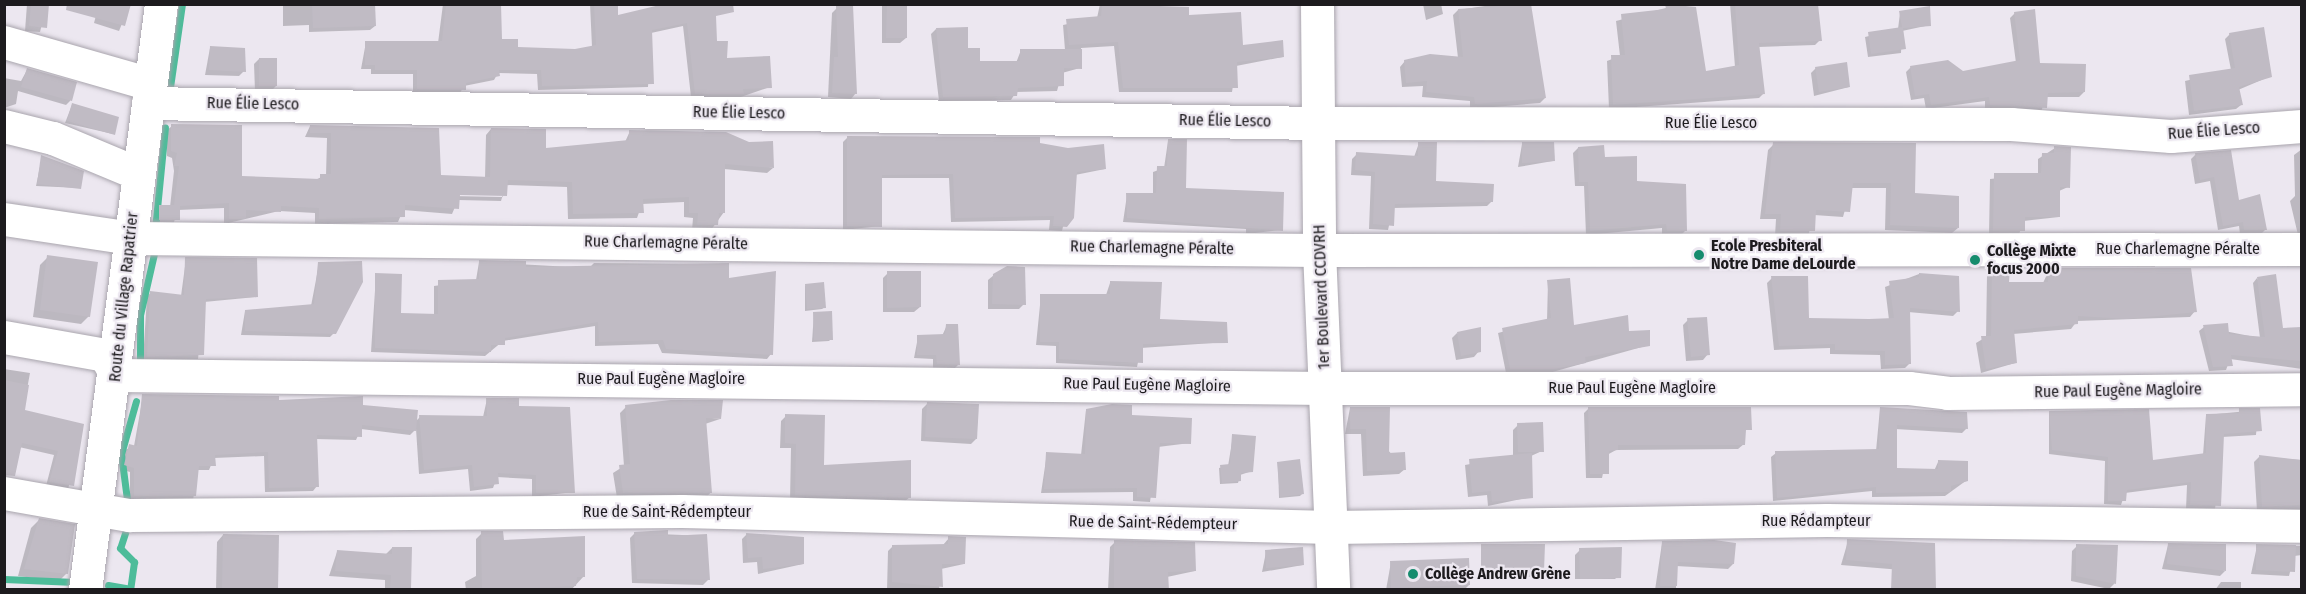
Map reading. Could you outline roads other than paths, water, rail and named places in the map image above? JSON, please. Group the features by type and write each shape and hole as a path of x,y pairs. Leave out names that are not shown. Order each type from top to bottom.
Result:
{"street":[{"name":"Route du Village Rapatrier","path":"86,590 116,375 161,4"},
{"name":"1er Boulevard CCDVRH","path":"1317,4 1319,250 1333,590"},
{"name":"Rue Élie Lesco","path":"4,42 149,94 1319,123 2011,124 2171,136 2301,126"},
{"path":"4,126 53,138 139,174"},
{"name":"Rue Charlemagne Péralte","path":"4,219 131,237 1319,250 2301,249"},
{"path":"4,337 105,355 116,375"},
{"name":"Rue Paul Eugène Magloire","path":"116,375 1325,388 2301,389"},
{"name":"Rue de Saint-Rédempteur","path":"4,493 129,515 682,511 1331,527"},
{"name":"Rue Rédampteur","path":"1331,527 1827,520 2301,526"}],"waterway":[{"path":"169,94 182,4"},
{"path":"155,229 165,127"},
{"path":"140,367 140,315 154,254"},
{"path":"128,507 121,454 136,401"},
{"path":"127,527 120,548 134,562 130,590"},
{"path":"4,579 75,582"},
{"path":"108,585 130,589"}],"place":[{"name":"Ecole Presbiteral Notre Dame deLourde","path":"1699,255"},
{"name":"Collège Mixte focus 2000","path":"1975,260"},
{"name":"Collège Andrew Grène","path":"1413,574"}]}
